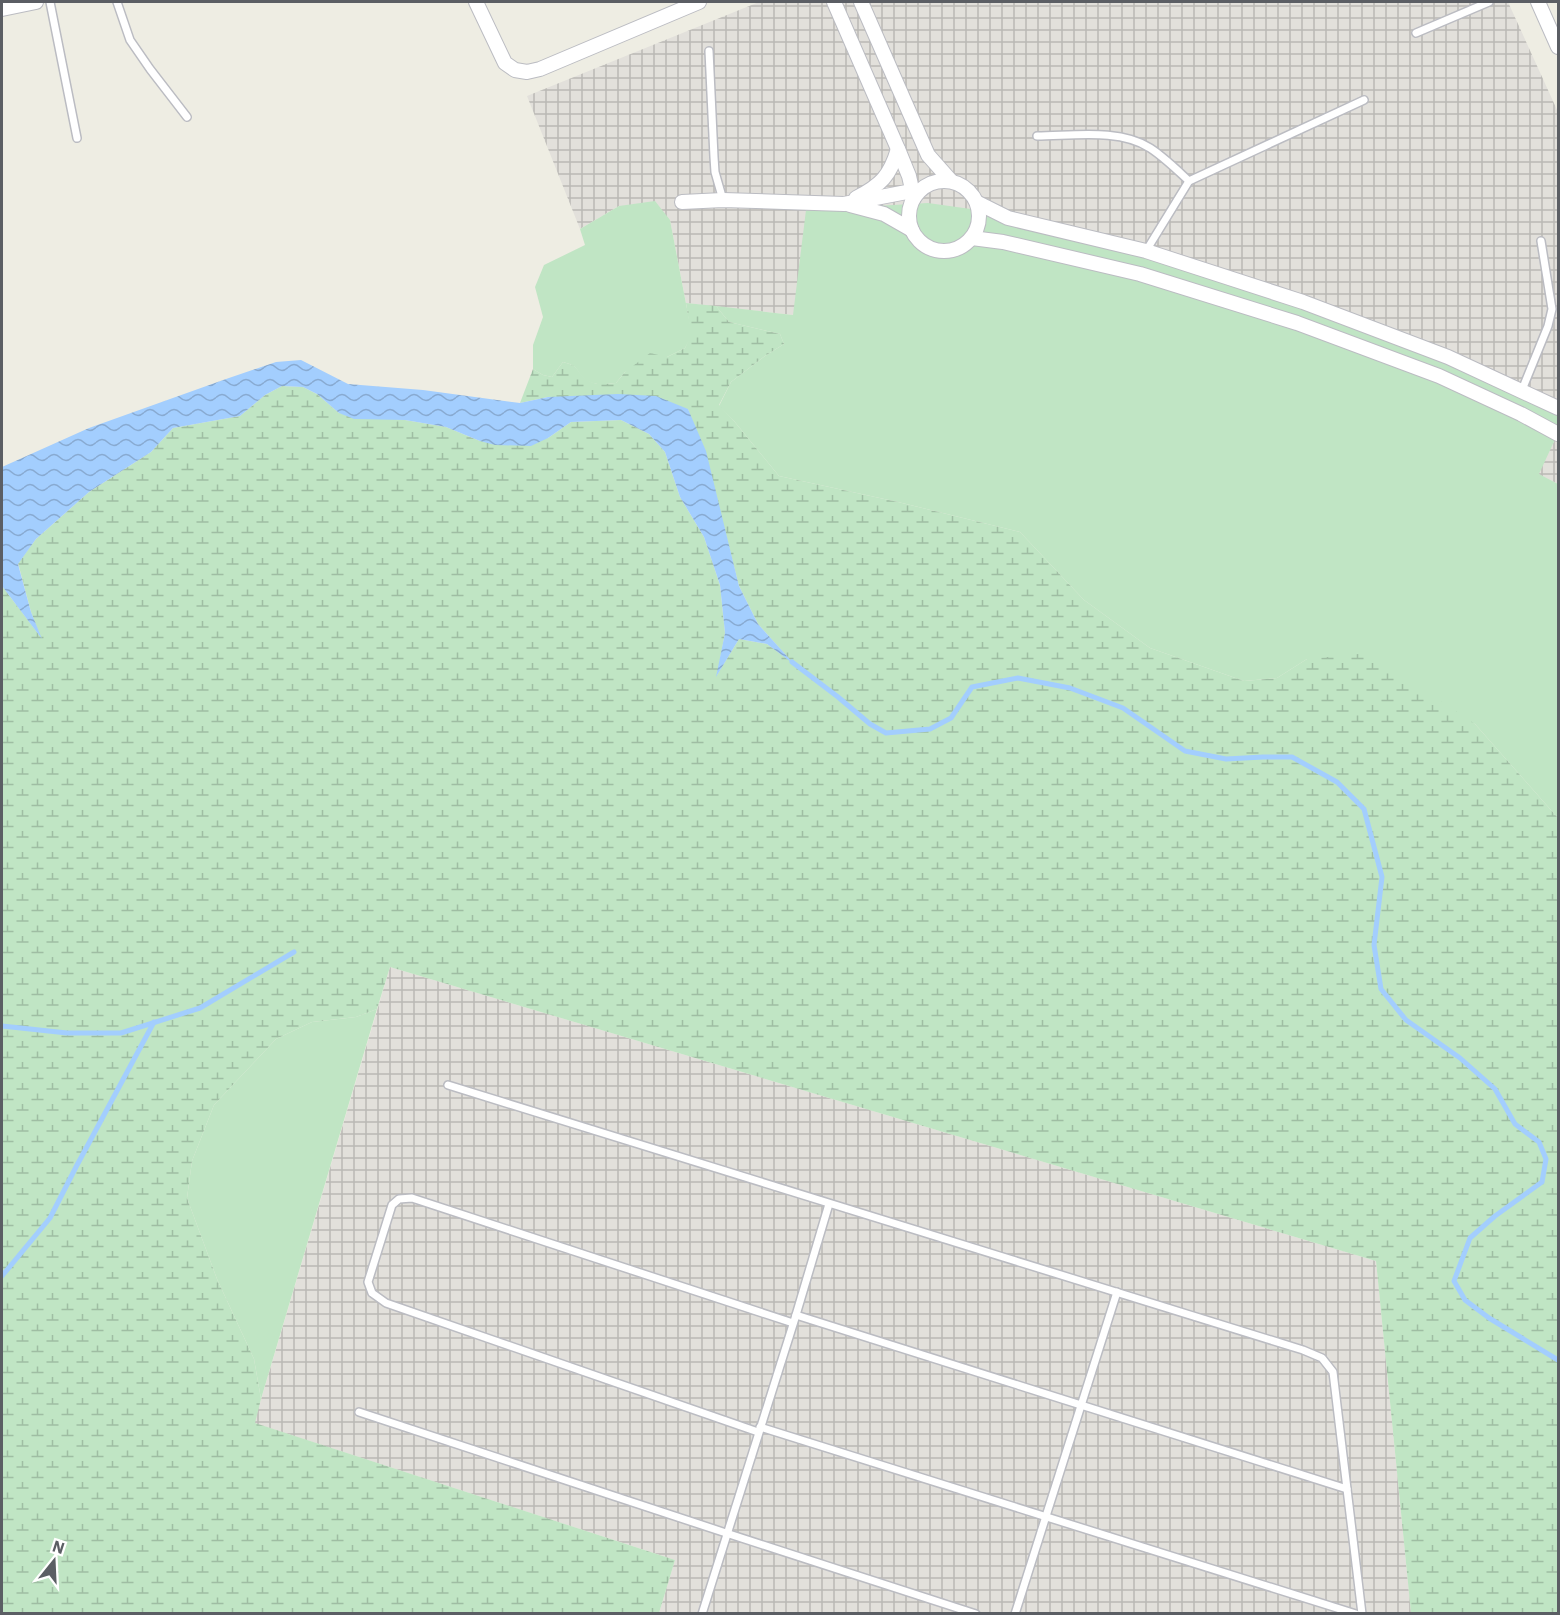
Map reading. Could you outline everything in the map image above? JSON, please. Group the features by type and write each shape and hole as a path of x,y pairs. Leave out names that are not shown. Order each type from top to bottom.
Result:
{"street":[{"path":"2,9 36,2"},
{"path":"476,2 505,63 516,70 526,72 540,69 699,2"},
{"path":"682,202 723,200 844,204 913,194 929,184 943,180 964,186 978,204 980,218 972,238 954,250 940,251 926,246 915,236 909,215 913,194 909,176 834,2"},
{"path":"861,2 928,155 951,181"},
{"path":"1538,2 1558,47"},
{"path":"844,204 885,179 898,149"},
{"path":"844,204 884,214 912,230"},
{"path":"978,204 1008,218 1146,251 1303,302 1448,357 1558,408"},
{"path":"972,238 1003,242 1140,274 1297,323 1439,376 1558,434"}],"lane":[{"path":"50,2 77,138"},
{"path":"117,2 130,40 187,117"},
{"path":"1416,33 1489,2"},
{"path":"709,51 715,165 723,200"},
{"path":"1146,251 1189,181 1364,100"},
{"path":"1036,136 1105,135 1130,138 1150,147 1189,181"},
{"path":"1522,390 1548,326 1552,309 1541,241"},
{"path":"448,1085 1304,1350 1322,1358 1333,1372 1362,1614"},
{"path":"1347,1489 1082,1405 794,1319 412,1198 399,1199 392,1205 368,1282 372,1293 387,1303 759,1430 1356,1614"},
{"path":"702,1614 829,1204"},
{"path":"1015,1614 1117,1292"},
{"path":"359,1412 976,1614"}],"shaded area":[{"path":"759,2 1508,2 1558,112 1558,408 686,303 670,220 619,206 580,229 527,96"},
{"path":"1558,433 1558,484 1538,474"},
{"path":"390,967 1376,1261 1411,1613 659,1613 675,1560 254,1423"}],"green space":[{"path":"655,201 670,220 692,335 685,348 625,372 616,383 589,382 575,368 563,362 552,377 533,369 533,345 543,317 535,287 544,265 585,245 580,229 619,206"},
{"path":"928,203 992,212 1191,265 1451,355 1558,408 1558,433 1539,474 1558,484 1558,818 1475,724 1307,659 1277,678 1244,681 1150,648 1084,600 1020,532 779,476 719,406 731,382 784,344 780,334 729,322 716,306 793,315 806,210"},
{"path":"686,303 716,306 729,322 780,334 784,344 731,382 719,405 779,476 1020,532 1084,600 1150,648 1244,681 1277,678 1307,659 1369,653 1475,724 1558,818 1558,1613 1411,1613 1376,1261 390,967 377,1009 356,1017 312,1022 276,1039 214,1105 192,1161 187,1198 217,1279 254,1359 261,1399 255,1423 675,1560 659,1613 2,1613 2,586 40,636 18,563 36,539 89,492 151,452 173,428 240,416 265,395 282,386 303,387 317,394 339,413 446,427 480,441 548,438 571,422 621,420 649,434 665,452 680,497 704,537 720,585 725,633 717,675 739,639 767,644 792,662 758,624 739,586 724,527 688,409 548,397 520,403 533,369 552,377 563,362 575,367 582,376 593,383 616,383 625,372 650,353 667,357 685,348 691,335"},
{"path":"377,1009 261,1399 254,1359 217,1279 187,1198 192,1161 214,1105 276,1039 312,1022 356,1017"}],"water":[{"path":"301,360 348,384 423,390 520,403 548,397 618,394 656,396 688,409 706,451 739,586 758,624 795,665 767,644 739,639 716,677 725,633 720,585 704,537 680,497 665,452 649,434 621,420 571,422 548,438 531,446 495,445 446,427 405,420 354,419 339,413 317,394 303,387 282,386 265,395 240,416 173,428 151,452 89,492 36,539 18,564 31,612 42,639 2,586 2,467 89,428 276,362"}],"waterway":[{"path":"792,662 870,724 886,733 930,729 951,718 972,687 1018,678 1070,688 1123,708 1185,751 1226,759 1292,757 1337,782 1364,809 1382,877 1374,945 1381,989 1406,1020 1460,1058 1495,1089 1515,1124 1539,1142 1546,1159 1542,1182 1495,1216 1470,1238 1454,1281 1465,1300 1489,1318 1558,1360"},
{"path":"2,1026 67,1033 121,1033 200,1008 294,952"},
{"path":"2,1276 50,1218 154,1022"}]}
